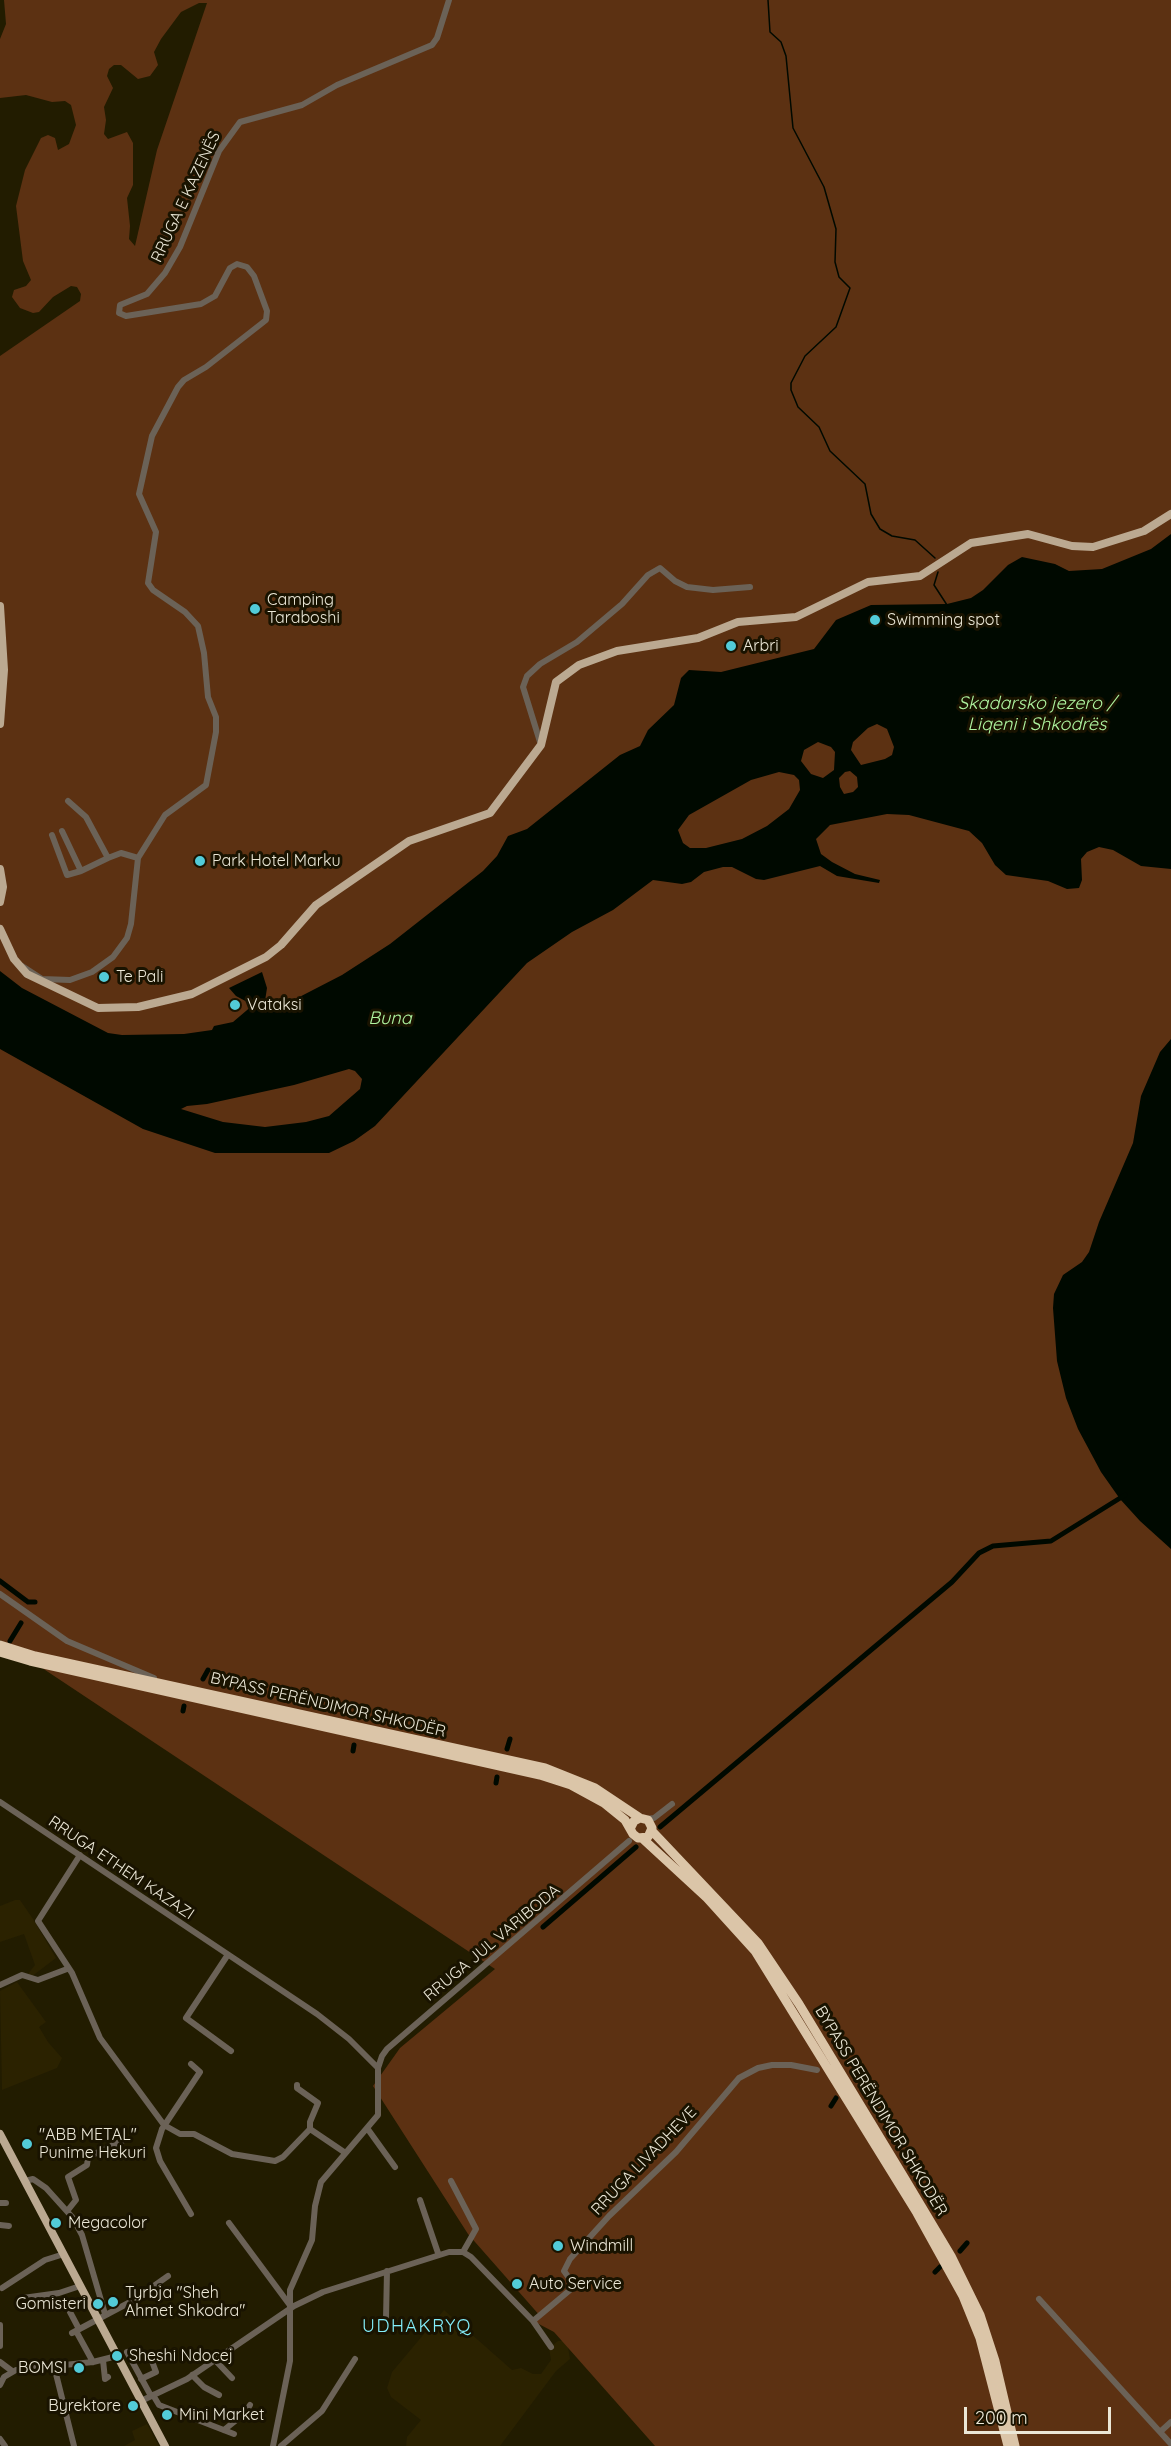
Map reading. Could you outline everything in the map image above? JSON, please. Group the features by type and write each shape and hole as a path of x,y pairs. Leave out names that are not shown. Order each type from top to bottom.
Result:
{"highway":[{"name":"BYPASS PERËNDIMOR SHKODËR","path":"0,1645 36,1656 545,1768 590,1785 649,1822 758,1943 799,2004 906,2179 951,2256 980,2315 995,2361 1015,2446"},
{"name":"BYPASS PERËNDIMOR SHKODËR","path":"0,1652 50,1666 540,1775 593,1796 618,1813 634,1835 714,1905 755,1950 942,2257 977,2328 989,2365 1008,2446"},
{"path":"634,1835 635,1820 649,1822"},
{"path":"634,1835 649,1822"}],"main road":[{"path":"0,929 19,966 38,981 104,1009 138,1007 195,993 266,957 281,945 315,905 409,841 490,813 541,745 556,682 567,672 608,653 698,638 738,622 796,617 868,582 920,576 971,543 1028,534 1072,546 1093,547 1144,531 1171,514"},
{"path":"0,606 4,670 0,724"},
{"path":"0,869 3,887 0,902"},
{"path":"0,2134 165,2446"}],"street":[{"name":"RRUGA E KAZENËS","path":"19,966 42,979 60,981 79,978 113,957 127,938 131,924 138,858 165,815 206,784 217,724 208,697 204,653 198,626 185,612 153,590 148,583 156,532 139,494 149,447 156,427 184,380 206,367 266,320 267,311 254,276 247,267 237,264 230,268 215,296 201,304 126,316 119,310 120,305 152,290 165,273 180,247 219,151 240,122 302,105 337,85 432,45 437,39 449,0"},
{"path":"541,745 523,687 527,676 540,664 577,642 622,604 648,574 660,568 675,581 687,587 713,590 750,587"},
{"path":"68,801 86,817 108,858"},
{"path":"62,831 81,871"},
{"path":"52,835 67,875 121,853 138,858"},
{"path":"0,1594 67,1641 171,1685"},
{"name":"RRUGA ETHEM KAZAZI","path":"0,1802 227,1956 317,2014 349,2038 378,2068"},
{"path":"649,1822 672,1804"},
{"name":"RRUGA JUL VARIBODA","path":"378,2068 387,2049 634,1835"},
{"path":"80,1855 38,1918 39,1924 67,1969 72,1973 99,2037 164,2125 180,2134 194,2134 232,2154 275,2161 283,2157 310,2129 310,2121 318,2103 297,2088 297,2085"},
{"path":"227,1956 186,2018 231,2051"},
{"path":"0,1985 22,1975 38,1980 67,1969"},
{"path":"191,2064 200,2072 164,2125 157,2142 157,2155 191,2214"},
{"name":"RRUGA LIVADHEVE","path":"532,2321 570,2290 572,2282 564,2271 572,2256 676,2152 739,2078 758,2068 772,2065 817,2070"},
{"path":"273,2446 290,2361 289,2307 292,2281 312,2240 315,2206 321,2182 380,2110 378,2068"},
{"path":"367,2128 395,2168"},
{"path":"310,2129 344,2152"},
{"path":"68,2210 76,2200 68,2177 85,2168 86,2159 92,2154 124,2140"},
{"path":"25,2181 33,2179 68,2210 82,2235 105,2314"},
{"path":"451,2181 476,2229 463,2252"},
{"path":"420,2200 438,2253"},
{"path":"229,2223 289,2307"},
{"path":"0,2225 9,2226"},
{"path":"141,2401 192,2375 289,2307 323,2292 438,2253 463,2252 471,2257 532,2321 551,2347"},
{"path":"2,2288 38,2266 64,2254"},
{"path":"30,2259 38,2266"},
{"path":"386,2319 387,2271"},
{"path":"76,2331 134,2300 168,2276"},
{"path":"24,2298 59,2293 80,2286"},
{"path":"1039,2299 1171,2444"},
{"path":"70,2312 76,2331 93,2362"},
{"path":"0,2325 0,2346"},
{"path":"127,2352 141,2379 159,2405 234,2434"},
{"path":"0,2385 12,2371 93,2362 117,2356"},
{"path":"141,2379 156,2372 150,2356"},
{"path":"214,2359 232,2378"},
{"path":"103,2360 105,2379 108,2377"},
{"path":"281,2446 322,2411 355,2360"},
{"path":"0,2362 12,2371"},
{"path":"54,2366 74,2446"},
{"path":"192,2375 204,2387 219,2395"},
{"path":"224,2430 245,2413 250,2405"},
{"path":"1160,2432 1171,2422"},
{"path":"0,2439 5,2446"}],"shaded area":[{"path":"4,0 1171,0 1171,2446 655,2446 554,2332 535,2322 541,2317 468,2234 373,2086 400,2048 495,1969 0,1640 0,356 80,301 81,294 77,287 71,286 53,297 39,312 33,313 20,308 12,297 14,290 26,286 31,280 23,261 16,206 25,170 41,138 48,135 55,138 58,150 69,144 76,125 71,105 65,101 52,102 26,95 0,98 0,39 6,24","holes":["199,3 207,3 157,150 135,246 129,239 127,198 133,185 133,143 127,132 108,139 104,134 106,120 104,107 113,88 107,76 109,69 114,65 121,65 138,79 150,76 158,65 154,52 181,12"]},
{"path":"20,1900 56,1958 31,1977 28,1974 35,1965 24,1934 0,1942 0,1906"},
{"path":"17,1982 46,2022 39,2027 62,2058 57,2068 2,2090 0,1991"},
{"path":"444,2310 512,2370 521,2368 533,2374 541,2374 551,2360 549,2348 558,2341 567,2341 570,2359 556,2371 500,2446 406,2446 407,2437 421,2420 391,2397 387,2388 392,2372"},
{"path":"147,2424 159,2446 124,2446 135,2440 132,2431"}],"water":[{"name":"Skadarsko jezero / Liqeni i Shkodrës","path":"1171,534 1171,869 1141,866 1113,850 1099,847 1087,852 1081,859 1082,880 1079,888 1067,889 1048,881 1006,875 995,865 982,843 969,831 909,815 887,814 830,825 816,839 821,854 832,862 855,874 880,880 879,883 837,876 820,866 764,880 756,879 732,867 723,867 704,872 691,882 682,884 653,880 613,910 572,932 527,963 375,1126 354,1141 329,1153 215,1153 143,1129 0,1049 0,971 22,988 108,1033 122,1035 184,1034 212,1030 214,1026 233,1022 253,1005 236,996 229,988 262,972 267,988 265,1001 269,1009 280,1007 342,975 390,944 483,871 497,856 508,836 527,829 620,755 640,746 648,730 674,705 681,678 689,670 721,672 814,649 836,620 871,605 947,604 971,598 983,590 1008,565 1022,557 1055,564 1069,571 1102,569 1151,549","holes":["877,724 887,729 894,747 892,755 885,759 861,765 851,750 853,742 868,728","818,742 831,747 835,752 834,770 823,778 811,774 801,761 804,750","850,771 857,777 858,787 853,792 844,794 839,778 845,772","779,772 794,775 799,780 800,790 789,809 767,826 742,839 706,848 690,848 683,843 678,830 689,815 751,780","349,1069 355,1071 362,1079 360,1089 329,1116 306,1122 265,1127 223,1122 181,1109 187,1106 207,1104 294,1085"]},
{"path":"1171,1039 1171,1549 1120,1499 1101,1472 1078,1429 1066,1398 1057,1361 1053,1308 1054,1294 1063,1275 1082,1262 1089,1252 1099,1222 1133,1143 1141,1096 1160,1052"}],"waterway":[{"path":"768,0 770,32 781,42 786,56 793,128 824,187 836,229 835,262 839,277 850,288 836,327 805,356 791,383 791,390 798,407 819,427 830,451 865,484 871,514 880,529 892,536 915,540 935,558"},
{"path":"938,572 934,585 947,605"},
{"path":"660,1827 952,1582 979,1553 993,1546 1051,1541 1125,1495"},
{"path":"0,1581 28,1602 35,1602"},
{"path":"10,1641 21,1623"},
{"path":"203,1679 208,1670"},
{"path":"183,1711 184,1706"},
{"path":"364,1717 367,1707"},
{"path":"507,1749 510,1739"},
{"path":"353,1751 354,1745"},
{"path":"496,1783 497,1777"},
{"path":"543,1927 636,1847"},
{"path":"856,2080 863,2073"},
{"path":"831,2106 836,2098"},
{"path":"960,2251 967,2243"},
{"path":"935,2272 940,2267"}],"place":[{"name":"Camping Taraboshi","path":"255,609"},
{"name":"Swimming spot","path":"875,620"},
{"name":"Arbri","path":"731,646"},
{"name":"Park Hotel Marku","path":"200,861"},
{"name":"Te Pali","path":"104,977"},
{"name":"Vataksi","path":"235,1005"},
{"name":"\"ABB METAL\" Punime Hekuri","path":"27,2144"},
{"name":"Megacolor","path":"56,2223"},
{"name":"Windmill","path":"558,2246"},
{"name":"Auto Service","path":"517,2284"},
{"name":"Tyrbja \"Sheh Ahmet Shkodra\"","path":"113,2302"},
{"name":"Gomisteri","path":"98,2304"},
{"name":"Sheshi Ndocej","path":"117,2356"},
{"name":"BOMSI","path":"79,2368"},
{"name":"Byrektore","path":"133,2406"},
{"name":"Mini Market","path":"167,2415"}],"district":[{"name":"UDHAKRYQ","path":"417,2327"}],"water label":[{"name":"Buna","path":"390,1019"}]}
